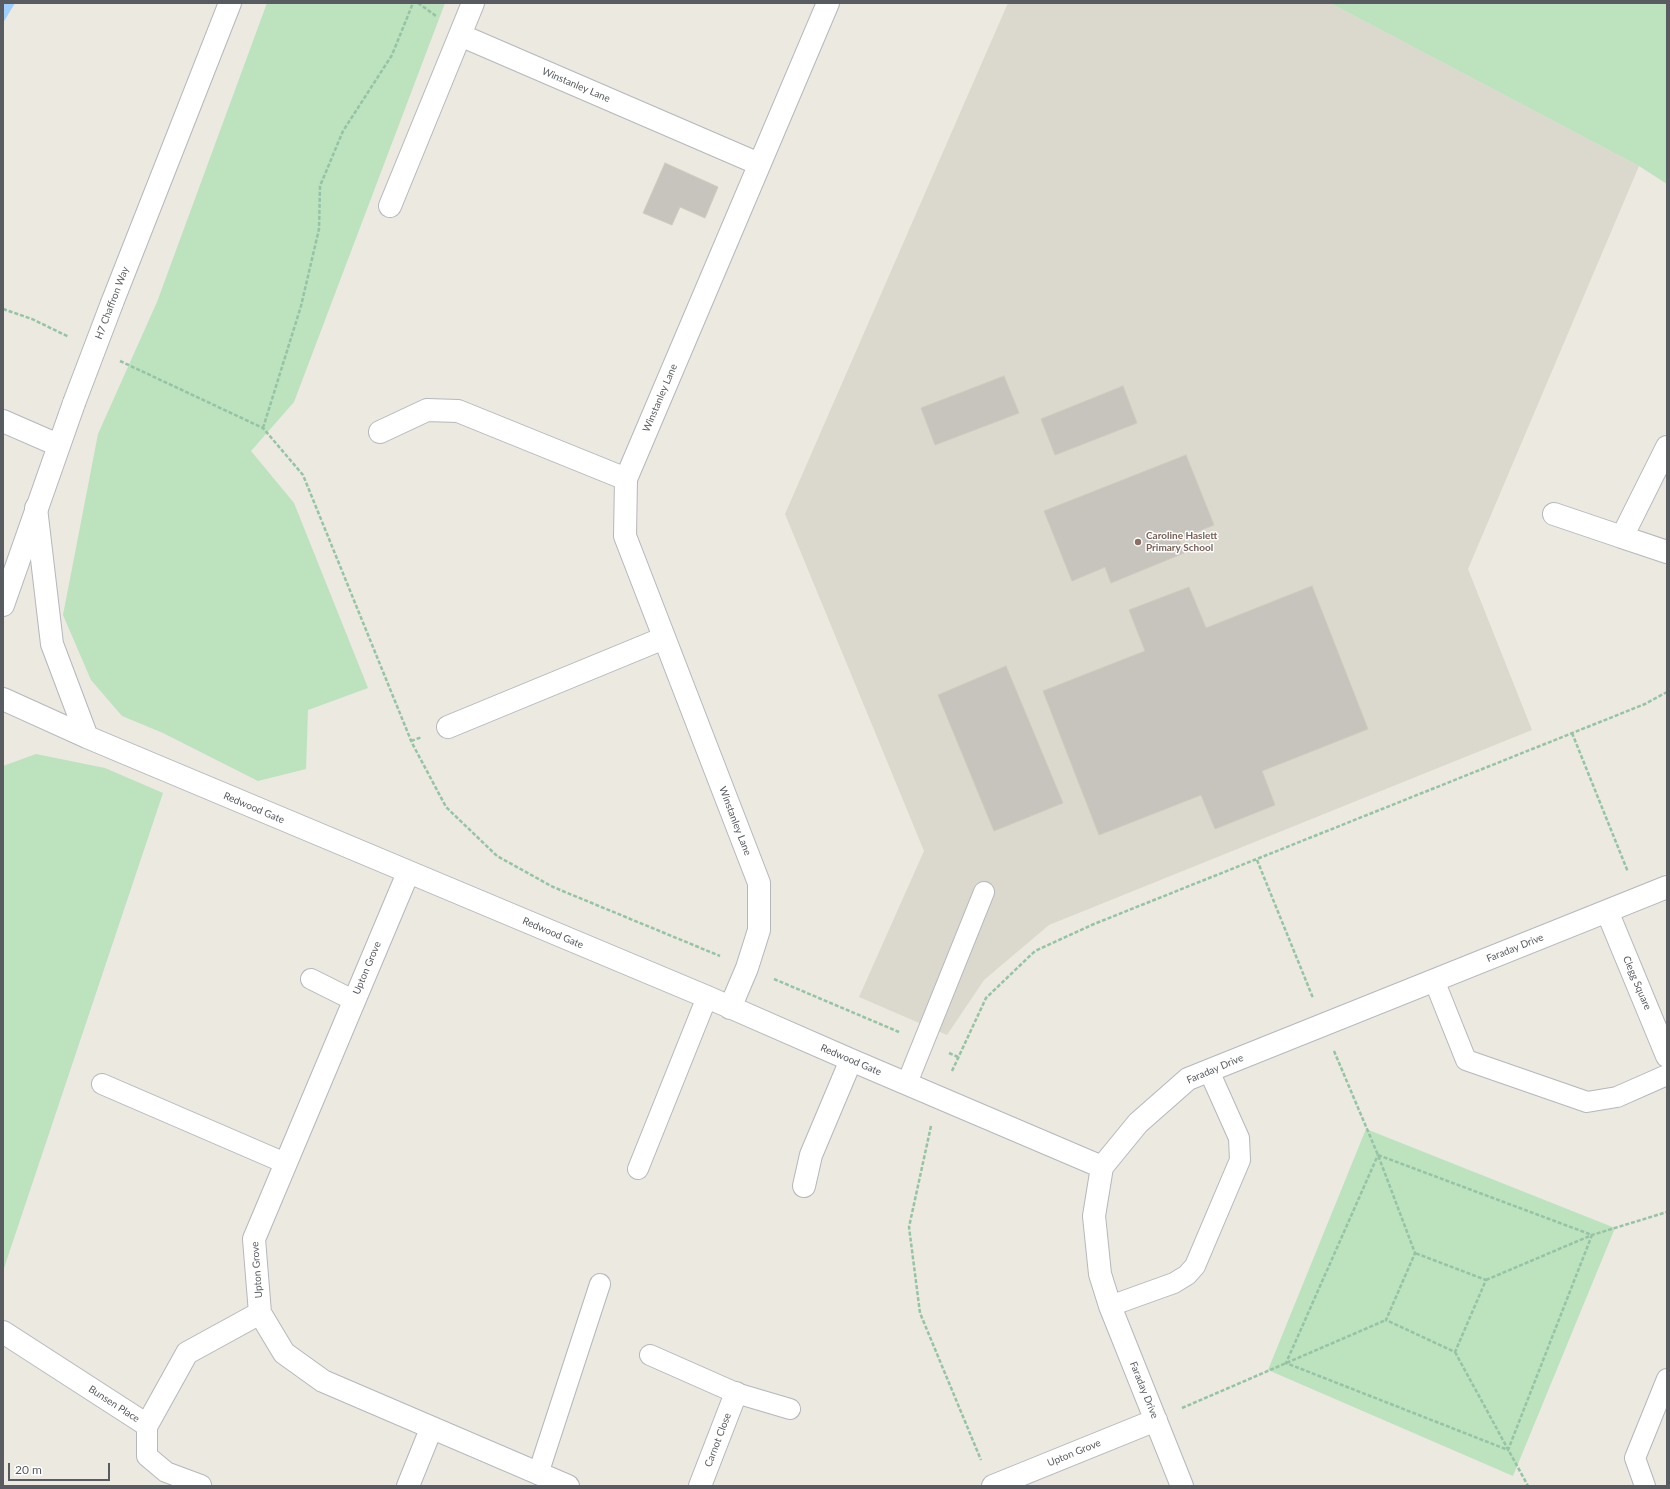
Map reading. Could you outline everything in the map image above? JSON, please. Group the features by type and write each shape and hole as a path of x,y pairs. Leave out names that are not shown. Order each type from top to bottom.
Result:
{"street":[{"name":"H7 Chaffron Way","path":"3,605 58,445 230,3"},
{"path":"390,206 473,3"},
{"name":"Winstanley Lane","path":"730,1008 747,968 759,930 759,883 625,536 626,479 828,3"},
{"name":"Winstanley Lane","path":"460,34 759,164"},
{"path":"380,432 428,410 458,411 626,479"},
{"path":"3,421 58,445"},
{"path":"1622,537 1667,447"},
{"path":"36,508 52,644 87,737"},
{"path":"1554,514 1667,552"},
{"path":"448,727 664,638"},
{"name":"Redwood Gate","path":"3,699 87,737 408,873 707,997 1102,1167"},
{"name":"Upton Grove","path":"408,873 353,1000 254,1239 260,1313 284,1353 323,1381 431,1429 568,1486"},
{"name":"Faraday Drive","path":"1182,1486 1110,1306 1100,1274 1094,1216 1102,1167 1138,1123 1188,1079 1667,887"},
{"name":"Clegg Square","path":"1607,911 1667,1056"},
{"path":"804,1186 811,1155 851,1060"},
{"name":"Bunsen Place","path":"3,1332 147,1425 187,1353 260,1313"},
{"name":"Carnot Close","path":"700,1486 736,1393"},
{"name":"Upton Grove","path":"993,1486 1156,1420"},
{"path":"408,1486 431,1429"}],"lane":[{"path":"907,1083 984,892"},
{"path":"311,980 353,1000"},
{"path":"1434,980 1466,1060 1587,1102 1617,1097 1667,1075"},
{"path":"638,1169 707,997"},
{"path":"1110,1306 1174,1283 1187,1275 1195,1266 1240,1160 1239,1138 1209,1071"},
{"path":"102,1084 285,1163"},
{"path":"538,1474 600,1284"},
{"path":"650,1355 736,1393 790,1409"},
{"path":"1645,1486 1635,1458 1667,1379"},
{"path":"147,1425 147,1456 166,1472 200,1485"}],"path":[{"path":"263,428 301,306 316,244 319,229 320,186 343,131 392,55 413,3"},
{"path":"3,309 32,319 75,340"},
{"path":"118,360 263,428 303,475 411,741 446,807 497,856 553,887 958,1057"},
{"path":"983,1464 920,1313 909,1227 928,1134 958,1057 986,998 1035,951 1094,924 1645,704 1667,692"},
{"path":"1572,733 1638,898"},
{"path":"1156,1420 1386,1320 1415,1253 1378,1155 1366,1129 1257,860"},
{"path":"1378,1155 1592,1236"},
{"path":"1286,1363 1378,1155"},
{"path":"1415,1253 1486,1280 1592,1236 1667,1212"},
{"path":"1508,1450 1592,1236"},
{"path":"1455,1352 1486,1280"},
{"path":"1386,1320 1455,1352 1528,1486"},
{"path":"1286,1363 1508,1450"}],"shaded area":[{"name":"Caroline Haslett Primary School","path":"1008,3 1330,3 1639,166 1468,569 1532,730 1049,925 984,980 947,1035 859,997 924,851 785,514"}],"green space":[{"path":"267,3 445,3 294,402 251,451 294,503 368,688 308,710 306,769 258,781 163,733 122,716 91,680 63,615 98,434 157,302"},
{"path":"1330,3 1667,3 1667,184 1639,166"},
{"path":"36,754 105,768 163,793 3,1271 3,766"},
{"path":"1366,1129 1615,1228 1513,1476 1268,1370"}],"water":[{"path":"3,3 15,3 3,23"}],"building":[{"path":"665,163 718,187 705,218 680,207 672,225 643,213"},
{"path":"1004,376 1019,413 935,445 921,408"},
{"path":"1123,386 1137,423 1055,455 1041,419"},
{"path":"1186,455 1214,525 1179,539 1184,553 1111,583 1105,567 1072,581 1044,511"},
{"path":"1312,586 1368,729 1262,771 1275,805 1215,829 1201,795 1099,835 1043,691 1145,651 1129,610 1189,587 1206,628"},
{"path":"1006,666 1063,803 994,831 938,695"}],"place":[{"name":"Caroline Haslett Primary School","path":"1138,542"}]}
